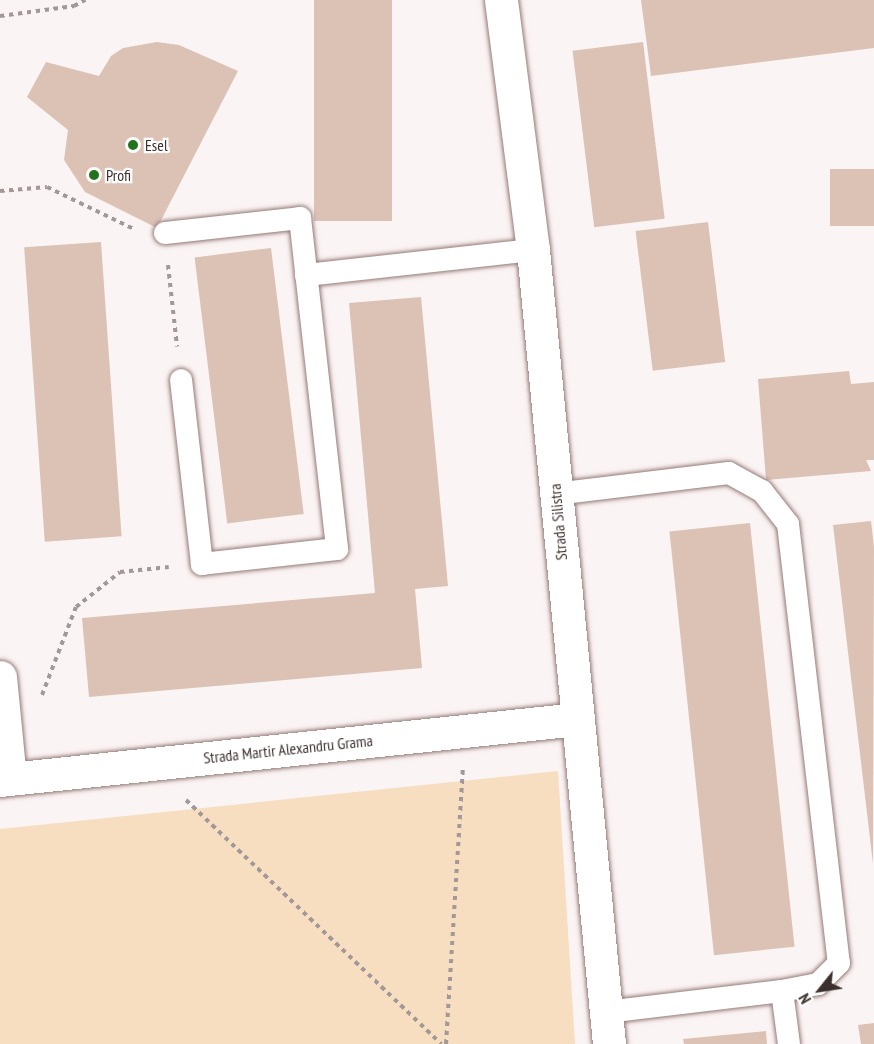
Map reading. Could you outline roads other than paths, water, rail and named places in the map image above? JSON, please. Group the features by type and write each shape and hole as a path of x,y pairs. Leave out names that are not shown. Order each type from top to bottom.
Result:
{"street":[{"name":"Strada Silistra","path":"501,0 533,250 609,1044"},
{"path":"0,677 5,780"},
{"name":"Strada Martir Alexandru Grama","path":"5,780 577,719"}],"lane":[{"path":"165,233 300,218 337,549 202,564 181,380"},
{"path":"306,275 533,250"},
{"path":"555,494 729,472 762,491 788,524 839,963 818,984 782,991 606,1012"},
{"path":"782,991 789,1044"}],"place":[{"name":"Esel","path":"133,145"},
{"name":"Profi","path":"94,175"}]}
